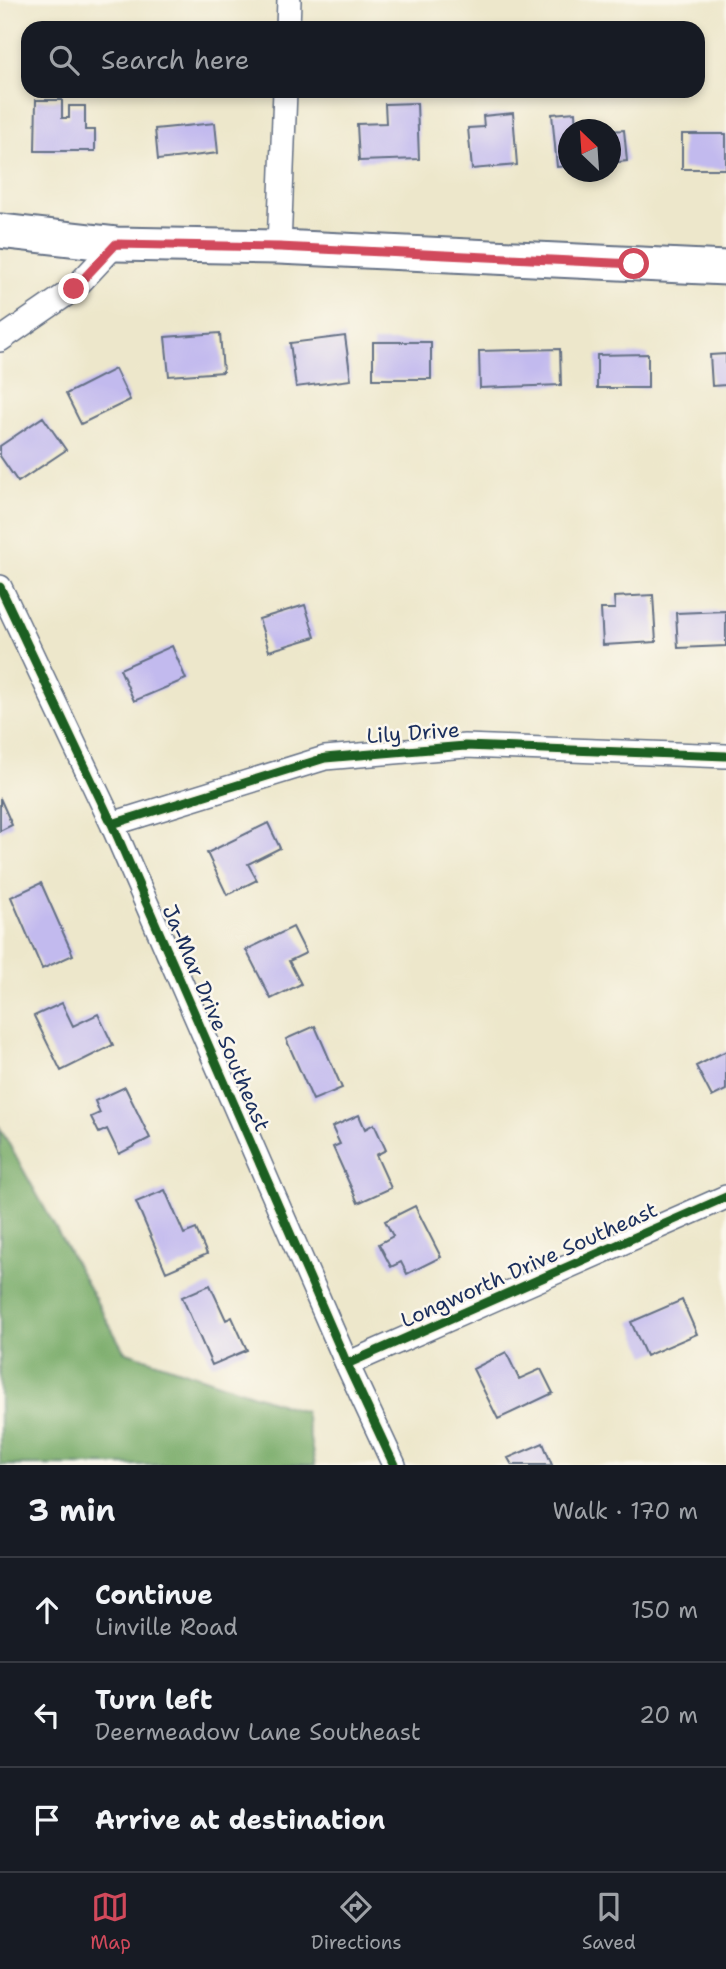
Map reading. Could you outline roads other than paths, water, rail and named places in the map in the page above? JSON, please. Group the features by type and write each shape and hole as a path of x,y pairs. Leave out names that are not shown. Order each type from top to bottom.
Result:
{"main road":[{"path":"0,231 116,244 279,247 726,268"}],"street":[{"path":"288,21 289,0"},
{"path":"279,247 285,98"},
{"path":"0,340 74,289 116,244"},
{"name":"Ja-Mar Drive Southeast","path":"0,587 112,824 347,1364 394,1465"},
{"name":"Lily Drive","path":"112,824 325,758 465,746 726,756"},
{"name":"Longworth Drive Southeast","path":"347,1364 726,1197"}]}
